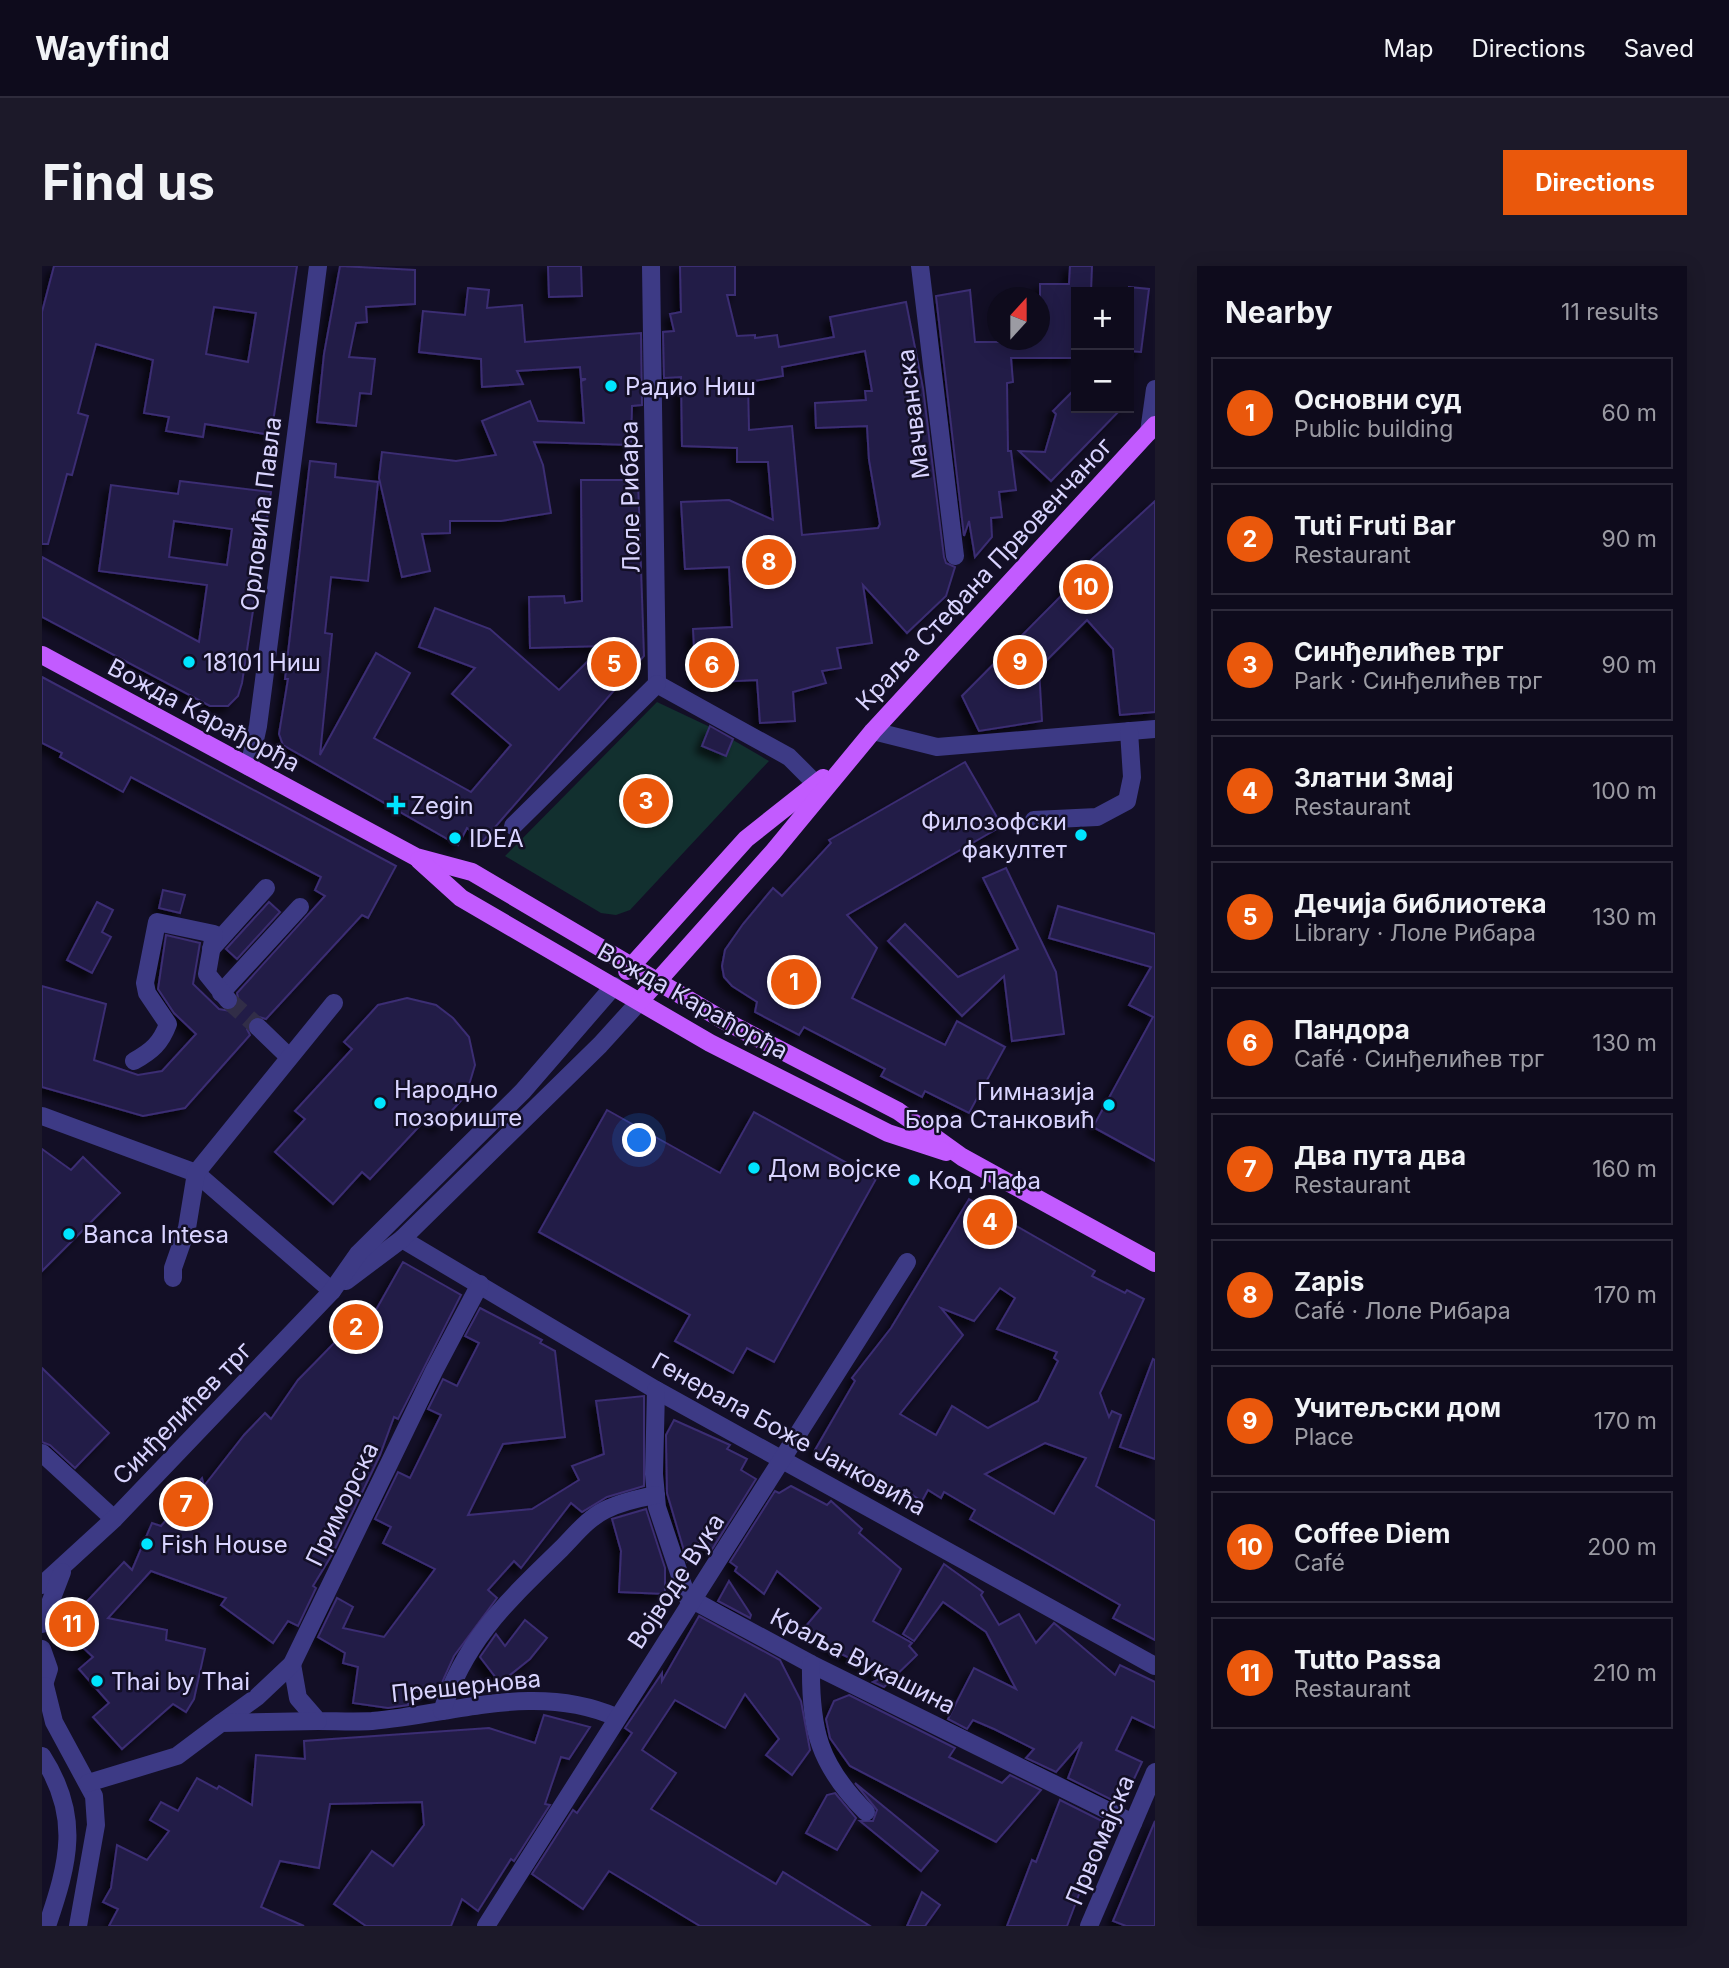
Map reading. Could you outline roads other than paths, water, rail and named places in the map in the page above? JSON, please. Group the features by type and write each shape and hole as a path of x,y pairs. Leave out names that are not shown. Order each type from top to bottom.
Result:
{"main road":[{"name":"Краља Стефана Првовенчаног","path":"640,1001 773,852 873,731 1152,428"},
{"name":"Вожда Карађорђа","path":"42,656 416,857 472,872 723,1020 898,1111 962,1157 1155,1263"},
{"name":"Краља Стефана Првовенчаног","path":"614,986 746,839 851,757"},
{"name":"Вожда Карађорђа","path":"416,857 461,898 710,1043 888,1133 962,1157"}],"street":[{"name":"Орловића Павла","path":"249,767 258,726 318,266"},
{"name":"Лоле Рибара","path":"651,266 657,684"},
{"name":"Мачванска","path":"920,266 955,556"},
{"path":"1152,428 1155,389"},
{"path":"513,826 657,684 789,757 816,784"},
{"path":"873,731 937,747 1155,729"},
{"path":"1034,820 1097,817 1128,801 1132,777 1129,731"},
{"path":"211,949 266,888"},
{"path":"134,1061 152,1051 163,1039 168,1024 147,993 145,983 157,922 214,934 207,974 225,996 300,907"},
{"name":"Синђелићев трг","path":"42,1585 65,1567 114,1519 332,1291 358,1254 523,1091 614,986"},
{"name":"Синђелићев трг","path":"332,1291 402,1239 600,1045 640,1001"},
{"path":"173,1278 173,1268 187,1228 196,1173 288,1056 334,1003"},
{"path":"258,1027 288,1056"},
{"path":"42,1116 196,1173 332,1291"},
{"name":"Генерала Боже Јанковића","path":"402,1239 656,1390 1155,1666"},
{"name":"Војводе Вука","path":"486,1926 616,1717 694,1599 907,1262"},
{"name":"Приморска","path":"220,1723 257,1697 292,1664 434,1371 480,1284"},
{"path":"656,1390 656,1494 683,1592 694,1599"},
{"path":"42,1453 114,1519"},
{"path":"442,1711 451,1684 466,1654 509,1598 589,1521 625,1501 656,1494"},
{"name":"Синђелићев трг","path":"42,1624 49,1601 65,1567"},
{"name":"Краља Вукашина","path":"694,1599 811,1664 1132,1823"},
{"path":"42,1649 49,1669 44,1688 54,1722 94,1796 96,1825 78,1926"},
{"path":"292,1664 298,1698 318,1721"},
{"path":"811,1664 811,1701 824,1758 840,1786 866,1812"},
{"name":"Прешернова","path":"220,1723 371,1721 544,1700 586,1705 616,1717"},
{"path":"88,1783 177,1756 220,1723"},
{"path":"42,1756 66,1806 69,1822 65,1865 47,1926"},
{"name":"Првомајска","path":"1089,1926 1155,1772"}],"tunnel":[{"path":"228,1000 258,1027"}],"place":[{"name":"Радио Ниш","path":"611,386"},
{"name":"Zapis","path":"769,562"},
{"name":"Coffee Diem","path":"1086,587"},
{"name":"18101 Ниш","path":"189,662"},
{"name":"Учитељски дом","path":"1020,662"},
{"name":"Дечија библиотека","path":"614,664"},
{"name":"Пандора","path":"712,665"},
{"name":"Синђелићев трг","path":"646,801"},
{"name":"Zegin","path":"396,805"},
{"name":"Филозофски факултет","path":"1081,835"},
{"name":"IDEA","path":"455,838"},
{"name":"Основни суд","path":"794,982"},
{"name":"Народно позориште","path":"380,1103"},
{"name":"Гимназија Бора Станковић","path":"1109,1105"},
{"name":"Дом војске","path":"754,1168"},
{"name":"Код Лафа","path":"914,1180"},
{"name":"Златни Змај","path":"990,1222"},
{"name":"Banca Intesa","path":"69,1234"},
{"name":"Tuti Fruti Bar","path":"356,1327"},
{"name":"Два пута два","path":"186,1504"},
{"name":"Fish House","path":"147,1544"},
{"name":"Tutto Passa","path":"72,1624"},
{"name":"Thai by Thai","path":"97,1681"}]}
